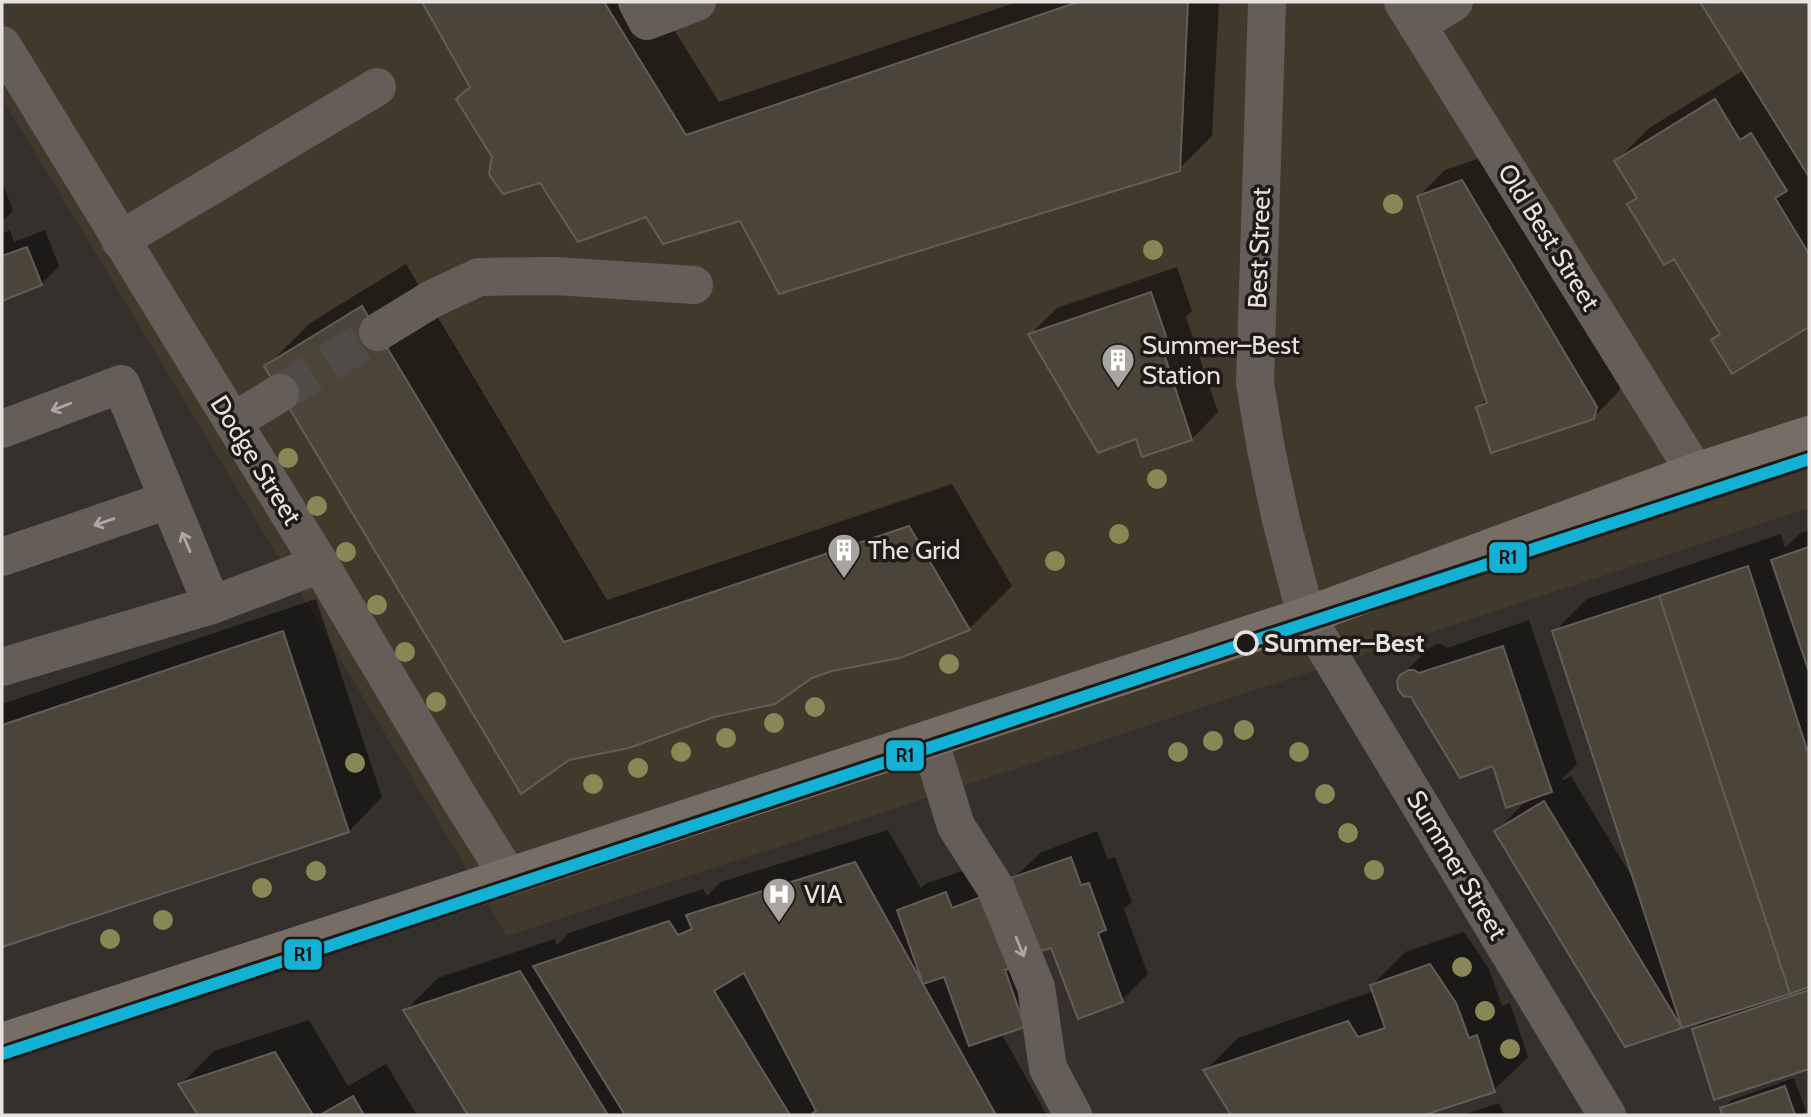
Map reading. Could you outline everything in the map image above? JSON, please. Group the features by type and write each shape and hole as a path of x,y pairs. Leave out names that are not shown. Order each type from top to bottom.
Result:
{"main road":[{"path":"2,1042 1306,616 1695,472 1809,435"}],"street":[{"path":"637,2 647,21 697,2"},
{"name":"Best Street","path":"1267,2 1255,383 1281,520 1306,616"},
{"path":"1410,13 1454,2"},
{"name":"Old Best Street","path":"1410,13 1695,472"},
{"name":"Dodge Street","path":"2,46 508,876"},
{"path":"120,240 377,87"},
{"path":"378,332 432,299 479,277 555,276 694,285"},
{"path":"2,429 121,384 212,605"},
{"path":"233,422 280,393"},
{"path":"2,557 168,500"},
{"path":"2,667 212,605 320,564"},
{"name":"Summer Street","path":"1306,616 1607,1115"},
{"path":"929,739 956,826 995,887 1036,988 1048,1069 1073,1115"}],"shaded area":[{"path":"2,2 1809,2 1809,508 507,936 2,98"}],"building":[{"path":"422,2 604,2 686,135 1078,2 1188,2 1180,171 779,294 740,221 663,244 646,217 578,242 540,183 503,194 489,174 492,157 456,99 470,87"},
{"path":"1700,2 1809,2 1809,177"},
{"path":"1715,99 1740,140 1751,133 1787,191 1775,198 1809,254 1809,327 1732,374 1711,340 1720,334 1674,259 1664,265 1627,204 1637,198 1614,161"},
{"path":"1462,180 1597,407 1594,419 1491,453 1476,407 1487,403 1417,196"},
{"path":"27,247 42,285 2,301 2,256"},
{"name":"Summer–Best Station","path":"1151,292 1167,339 1160,341 1192,440 1142,457 1136,439 1098,453 1028,334"},
{"name":"The Grid","path":"362,306 564,642 909,526 970,630 900,658 832,671 812,678 775,704 714,717 629,748 569,760 521,794 264,366"},
{"path":"1809,547 1809,669 1808,669 1771,560"},
{"path":"1748,566 1809,756 1809,987 1790,994 1659,596"},
{"path":"1659,596 1790,994 1682,1028 1552,631"},
{"path":"283,631 349,832 2,947 2,725"},
{"path":"1503,646 1552,792 1506,808 1493,766 1460,778 1411,697 1403,696 1398,689 1397,681 1400,675 1409,670 1419,673"},
{"path":"1544,801 1682,1028 1625,1047 1494,831"},
{"path":"1071,857 1081,885 1089,883 1106,930 1098,933 1123,1002 1078,1019 1051,948 1038,952 1011,878"},
{"path":"855,862 996,1115 810,1115 816,1111 744,973 714,991 790,1115 625,1115 533,966 669,921 678,935 692,929 686,915"},
{"path":"946,892 952,908 981,897 1014,967 1005,970 1025,1027 969,1046 944,977 923,984 897,910"},
{"path":"1430,964 1456,1003 1469,1038 1477,1035 1495,1092 1424,1115 1231,1115 1203,1070 1348,1021 1358,1037 1385,1028 1370,985"},
{"path":"520,971 608,1115 468,1115 403,1010"},
{"path":"1809,990 1809,1069 1714,1100 1692,1029"},
{"path":"275,1052 313,1115 198,1115 178,1084"},
{"path":"1785,1086 1795,1115 1722,1115 1720,1108"},
{"path":"353,1096 364,1115 320,1115"}],"tunnel":[{"path":"280,393 378,332"}],"transit line":[{"name":"R1","path":"2,1054 1809,459"}],"place":[{"name":"Summer–Best Station","path":"1118,390"},
{"name":"The Grid","path":"844,580"},
{"name":"Summer–Best","path":"1246,643"},
{"name":"VIA","path":"779,924"}]}
